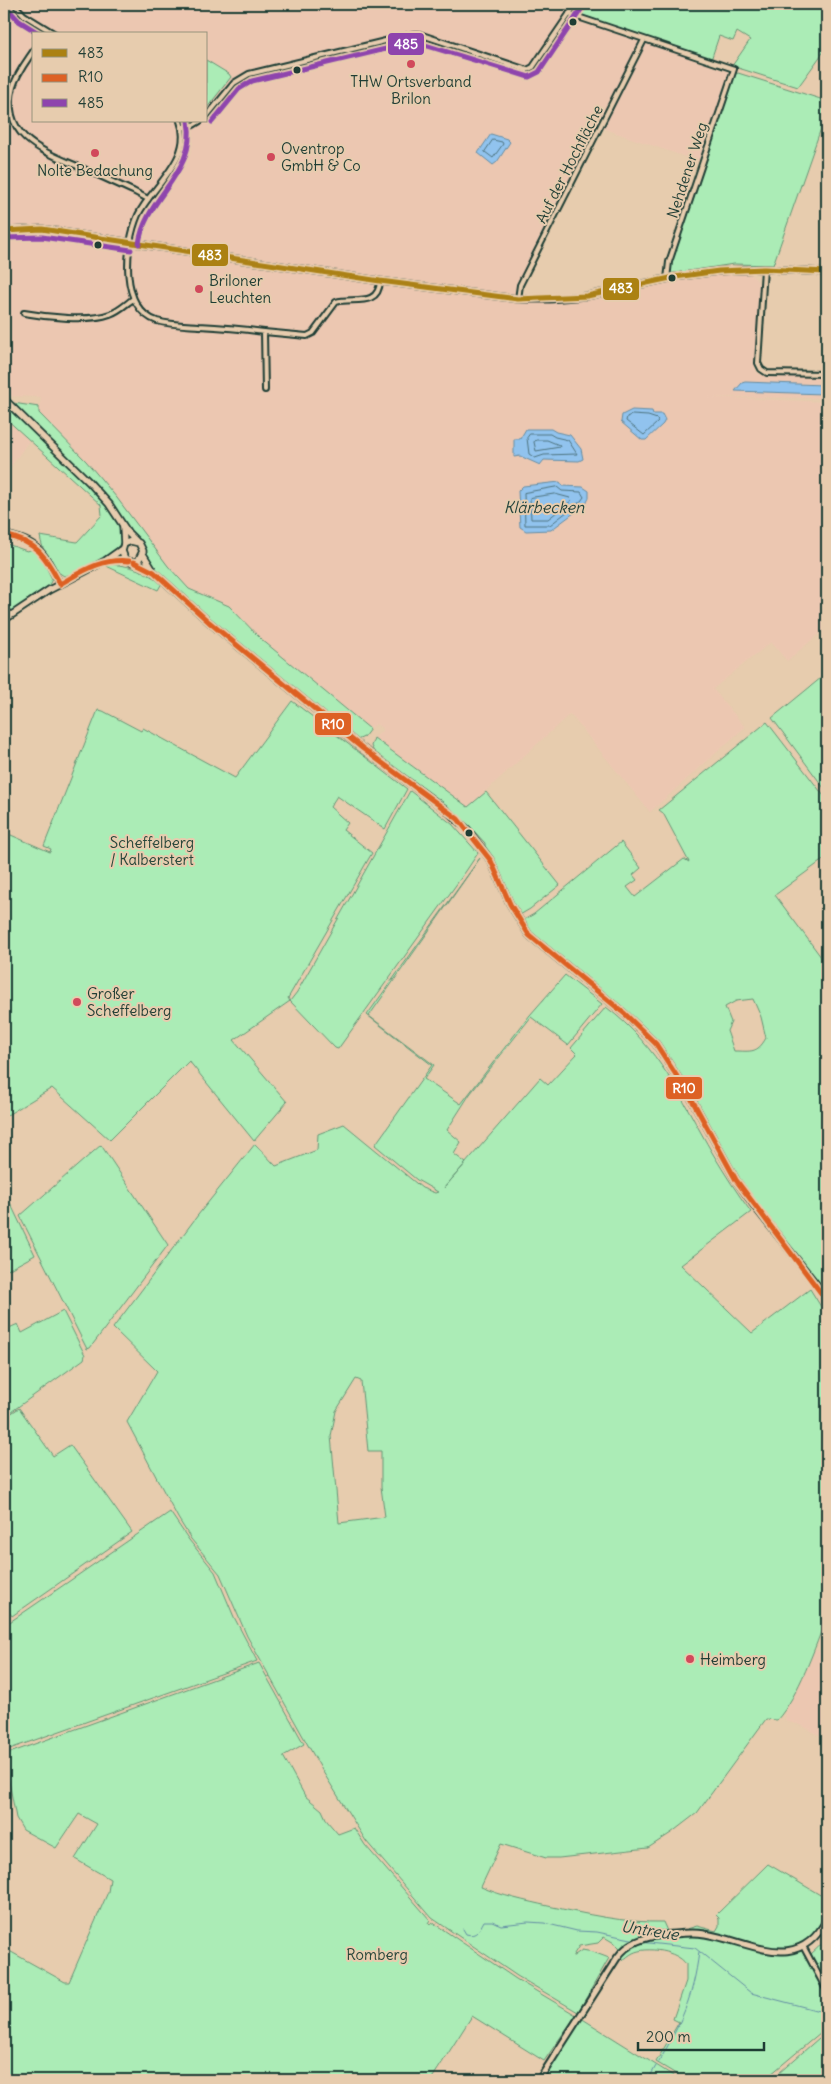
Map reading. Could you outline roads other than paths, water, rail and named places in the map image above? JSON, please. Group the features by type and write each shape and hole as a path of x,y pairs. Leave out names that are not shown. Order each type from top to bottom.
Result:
{"main road":[{"path":"4,399 90,482 113,509 136,542 142,546 143,554 154,572"},
{"path":"124,527 122,554 125,559"},
{"path":"4,620 60,584 105,561 128,541 136,542"},
{"path":"134,562 143,554"},
{"path":"105,561 125,559 154,572 213,626 362,748 445,809 466,829 491,861 510,904 529,936 625,1014 656,1044 691,1098 736,1180 827,1301"}],"street":[{"path":"14,4 24,15 52,32"},
{"path":"208,115 234,83 249,74 414,34 419,34 527,70 533,67 576,4"},
{"path":"569,14 644,40"},
{"name":"Nehdener Weg","path":"644,40 734,69 669,262 667,279"},
{"name":"Auf der Hochfläche","path":"518,299 520,285 644,40"},
{"path":"32,53 17,77 11,93 12,114 23,137 38,149 133,191 148,200"},
{"path":"180,122 182,140 178,156 137,218 132,243 128,275 129,288 133,299 147,316 172,324 307,336 313,334 336,302 356,302 374,296 378,292 380,282"},
{"path":"182,127 190,127 198,122"},
{"path":"4,231 42,229 380,282 518,299 587,296 702,273 764,269 827,272"},
{"path":"764,269 758,363 761,369 767,373 827,374"},
{"path":"24,313 46,317 101,316 111,314 133,299"},
{"path":"264,332 265,390"},
{"path":"4,535 21,538 34,545 47,560 60,584"},
{"path":"539,2080 617,1958 638,1941 656,1936 697,1933 774,1952 790,1951 803,1946 818,1933 827,1919"},
{"path":"803,1946 827,1991"}],"water":[{"path":"491,134 507,139 510,142 493,165 478,153"},
{"path":"745,382 823,385 825,392 823,394 735,391"},
{"path":"632,410 652,411 653,414 662,414 665,420 646,440 642,440 621,422 622,415"},
{"path":"526,429 551,429 570,435 581,449 583,459 579,461 544,460 540,465 520,456 514,457 514,439 520,439"},
{"name":"Klärbecken","path":"560,482 563,486 583,487 589,491 589,498 586,504 551,530 526,531 520,527 518,491 523,486"}],"waterway":[{"name":"Untreue","path":"463,1929 466,1934 473,1935 479,1930 484,1921 492,1921 501,1925 528,1922 544,1923 577,1931 597,1932 636,1940"},
{"name":"Untreue","path":"639,1942 695,1948 751,1993 827,2013"},
{"path":"659,2062 674,2035 690,1997 699,1952"},
{"path":"648,2080 656,2066"}],"place":[{"name":"THW Ortsverband Brilon","path":"411,64"},
{"name":"Nolte Bedachung","path":"95,153"},
{"name":"Oventrop GmbH & Co","path":"271,157"},
{"name":"Briloner Leuchten","path":"199,289"},
{"name":"Großer Scheffelberg","path":"77,1002"},
{"name":"Heimberg","path":"690,1659"}],"park label":[{"name":"Scheffelberg / Kalberstert","path":"152,850"},
{"name":"Romberg","path":"377,1954"}]}
